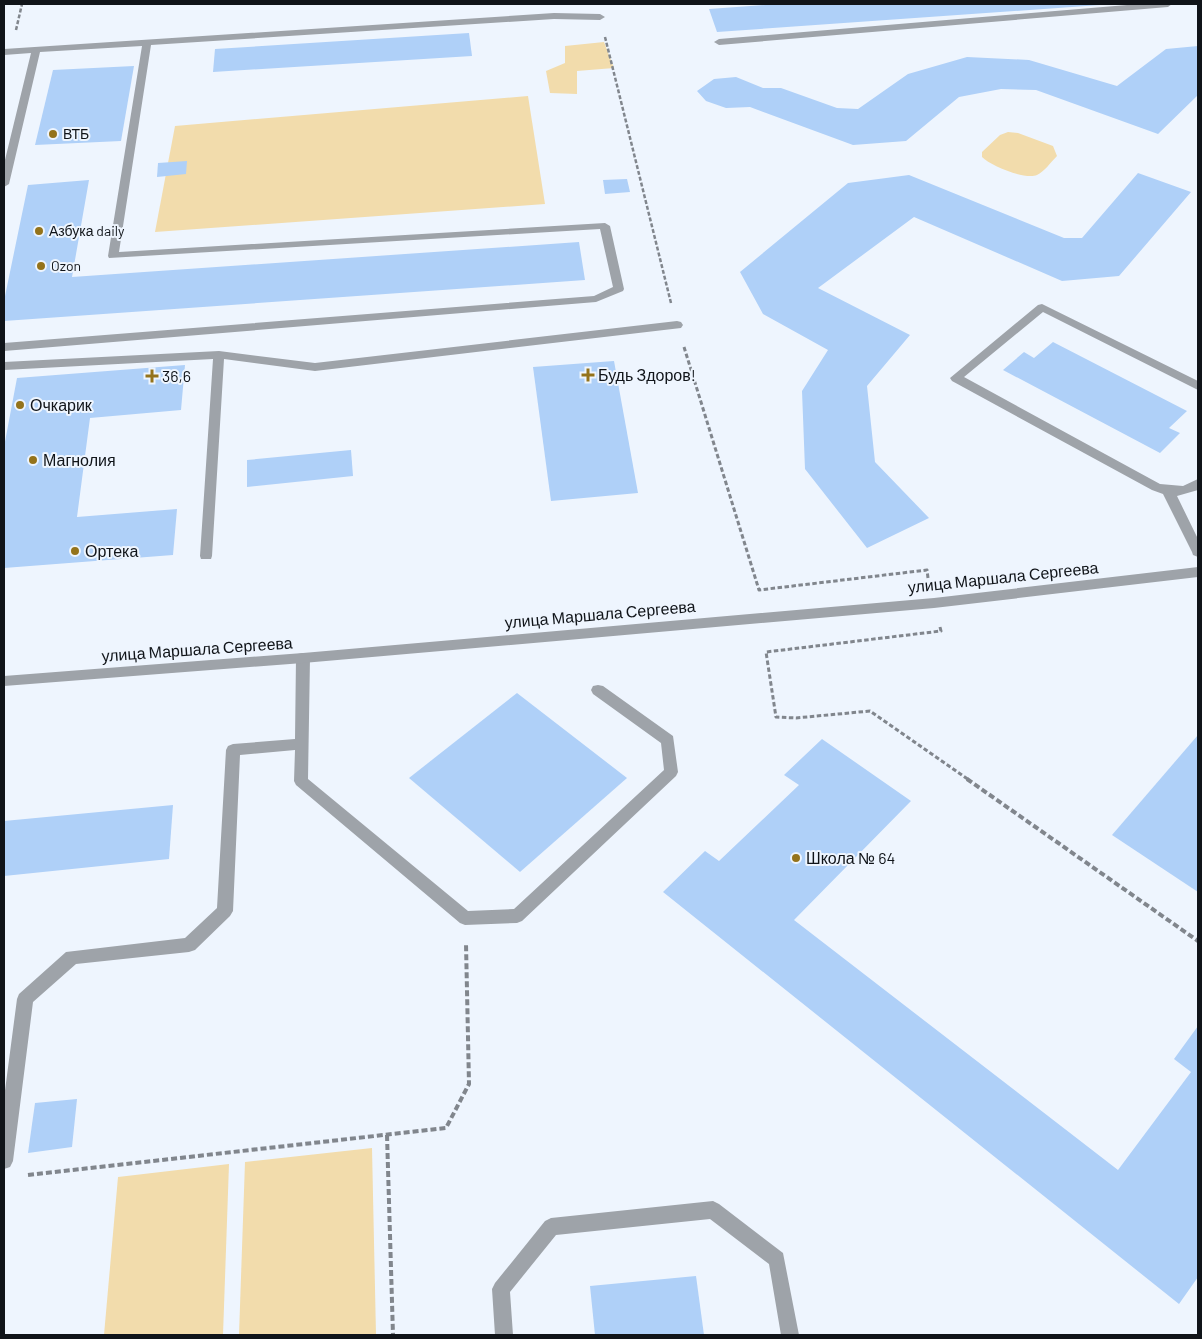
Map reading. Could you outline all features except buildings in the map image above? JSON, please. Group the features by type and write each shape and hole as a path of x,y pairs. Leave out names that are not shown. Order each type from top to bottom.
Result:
{"street":[{"path":"719,42 1168,4"},
{"path":"4,52 554,16 600,17"},
{"path":"4,347 596,299 619,289 606,226 113,256 147,42"},
{"path":"4,184 36,50"},
{"path":"1198,386 1042,307 956,378 1156,487 1180,492 1195,487 1198,483"},
{"path":"4,366 220,355 206,556"},
{"path":"1168,491 1198,552"},
{"name":"улица Маршала Сергеева","path":"4,681 303,658 934,603 1198,572"},
{"path":"303,658 301,781 465,918 516,916 671,772 668,740 598,690"},
{"path":"4,1161 25,999 72,957 189,946 225,912 233,750 302,744"},
{"path":"504,1335 501,1289 552,1227 713,1210 777,1259 790,1335"}],"lane":[{"path":"220,355 315,368 677,325"}],"path":[{"path":"600,17 677,325 759,590 927,570 928,578"},
{"path":"941,631 766,652 776,717 796,718 870,711 1198,940"},
{"path":"23,1176 446,1128 469,1084 465,918"},
{"path":"387,1135 393,1335"}],"shaded area":[{"path":"604,42 614,68 577,71 577,94 550,93 546,71 565,63 565,46"},
{"path":"528,96 545,204 155,232 175,126"},
{"path":"1008,132 1018,133 1053,146 1057,156 1042,172 1032,176 1017,174 986,161 982,157 982,152 1000,135"},
{"path":"372,1148 376,1335 239,1335 245,1162"},
{"path":"229,1164 223,1335 104,1335 118,1177"}],"place":[{"name":"ВТБ","path":"53,134"},
{"name":"Азбука daily","path":"39,231"},
{"name":"Ozon","path":"41,266"},
{"name":"Будь Здоров!","path":"588,375"},
{"name":"36,6","path":"152,376"},
{"name":"Очкарик","path":"20,405"},
{"name":"Магнолия","path":"33,460"},
{"name":"Ортека","path":"75,551"},
{"name":"Школа № 64","path":"796,858"}]}
